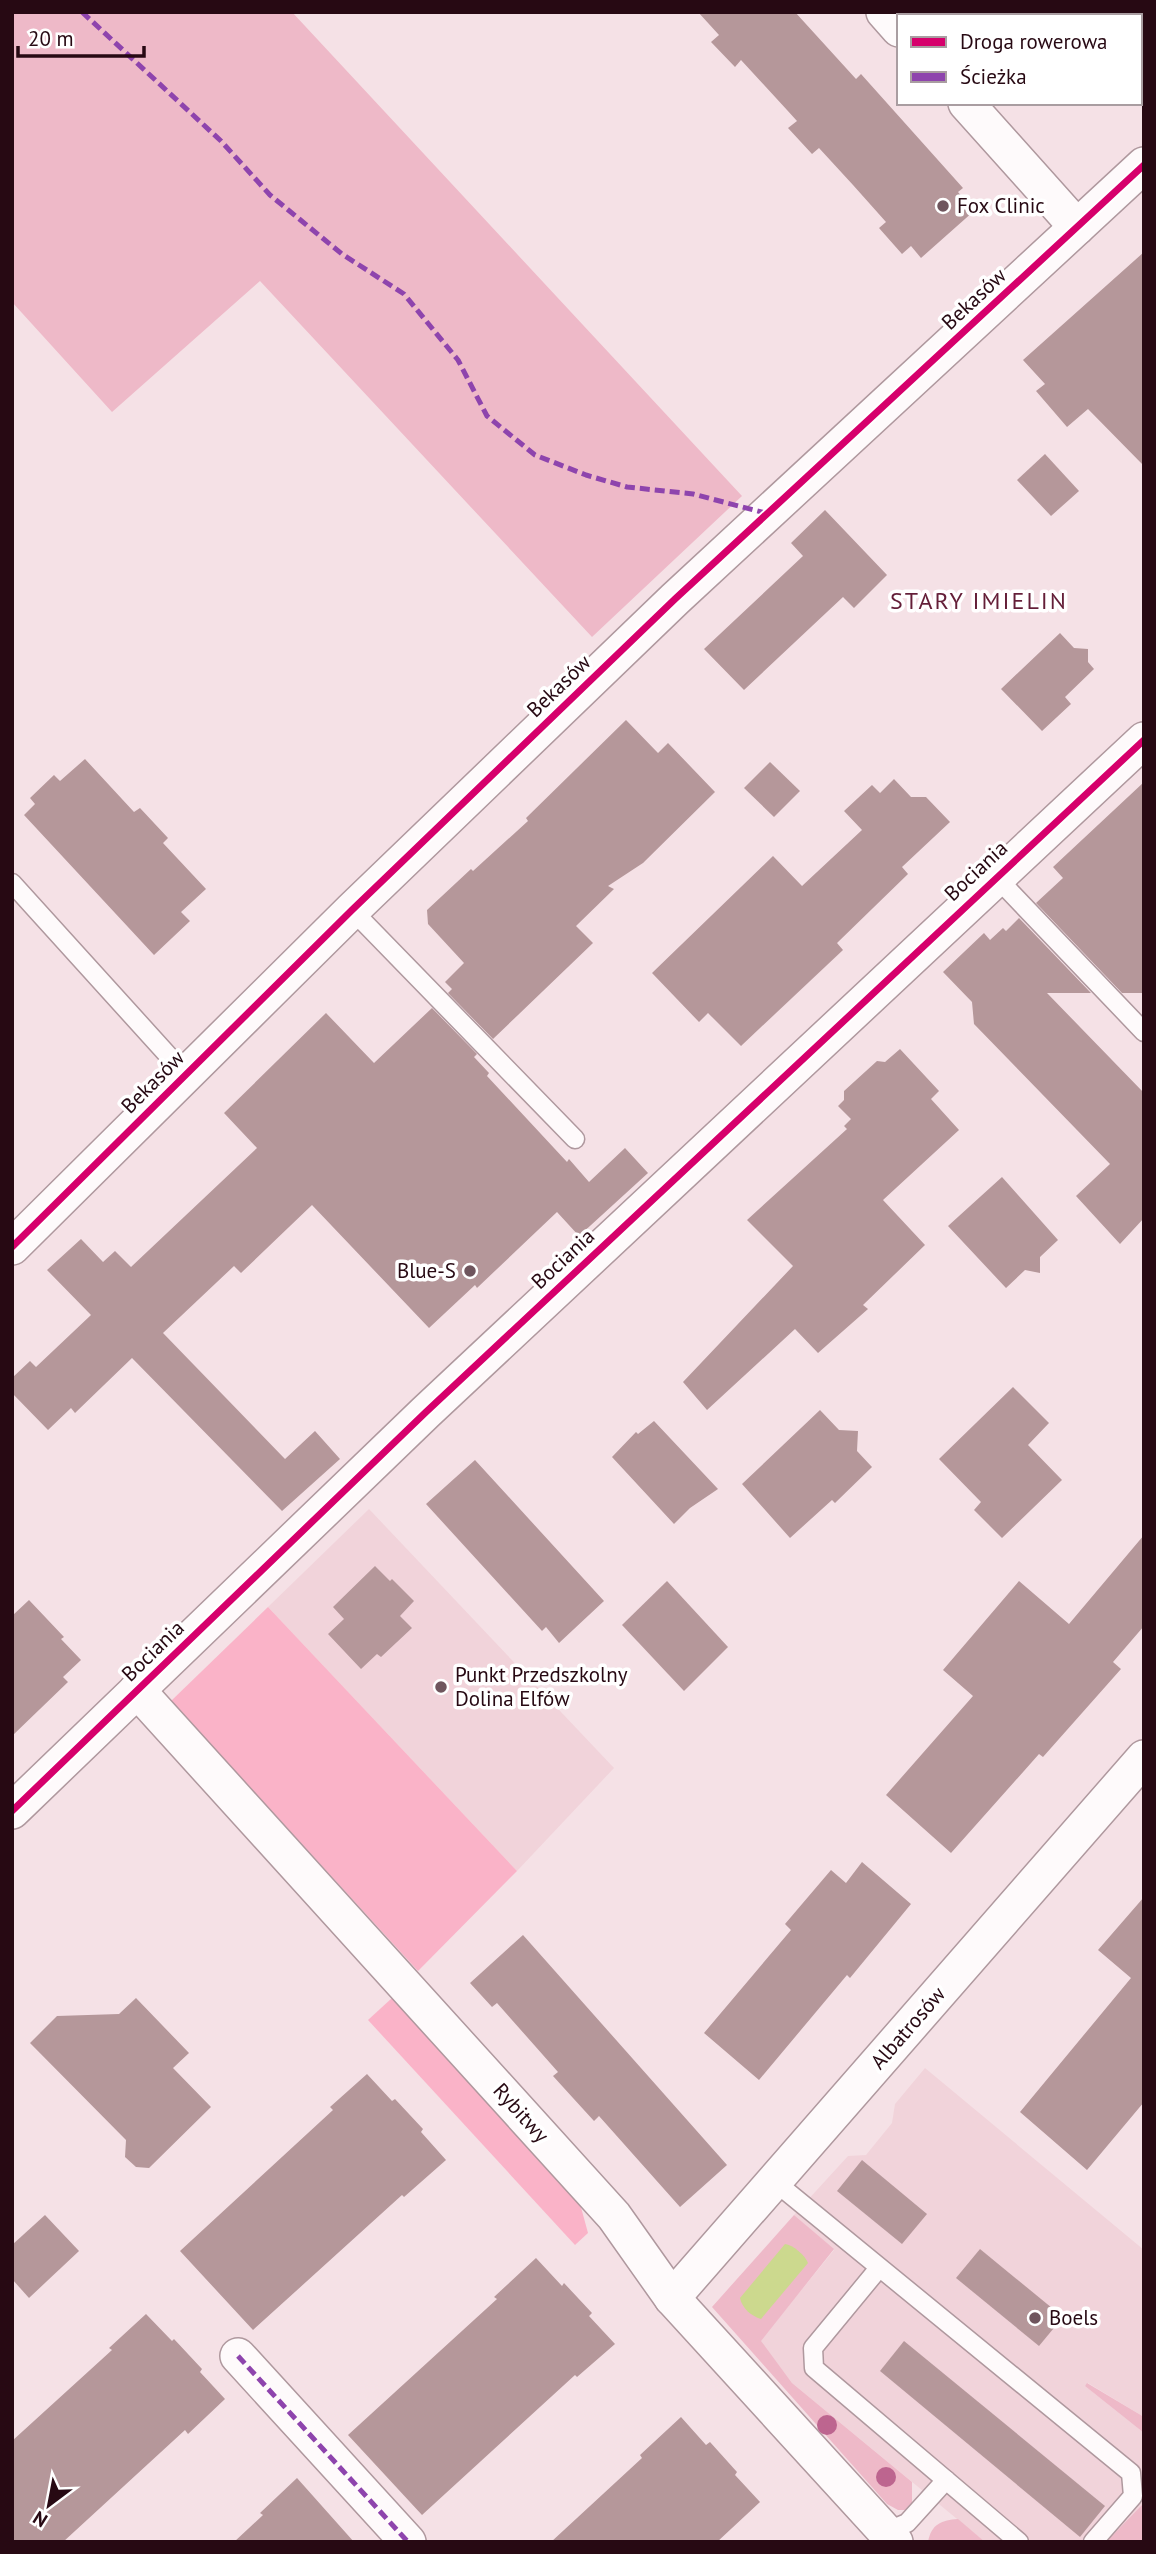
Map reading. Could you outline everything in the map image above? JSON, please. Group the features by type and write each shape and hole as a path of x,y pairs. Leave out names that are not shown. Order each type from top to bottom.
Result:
{"street":[{"path":"884,12 897,27"},
{"path":"968,105 1077,227"},
{"name":"Bekasów","path":"12,1247 185,1073 675,599 1144,165"},
{"name":"Bociania","path":"12,1811 399,1438 1144,740"},
{"name":"Rybitwy","path":"137,1690 614,2216 672,2298 885,2538"},
{"name":"Albatrosów","path":"672,2298 1144,1758"},
{"path":"238,2356 408,2542"}],"lane":[{"path":"996,877 1144,1032"},
{"path":"12,883 185,1073"},
{"path":"352,910 575,1139"},
{"path":"774,2181 1131,2473 1133,2496 1093,2542"},
{"path":"879,2267 813,2348 814,2368 1019,2542"},
{"path":"885,2538 907,2523 946,2480"}],"shaded area":[{"path":"12,12 292,12 742,496 592,637 260,281 112,412 12,302"},
{"name":"Punkt Przedszkolny Dolina Elfów","path":"369,1509 614,1768 517,1871 268,1607"},
{"path":"268,1607 517,1871 418,1971 171,1701"},
{"path":"392,1998 579,2200 588,2233 575,2245 368,2020"},
{"path":"925,2068 1144,2250 1144,2417 1088,2383 1085,2386 1144,2433 1144,2503 1106,2542 985,2542 792,2383 760,2341 834,2250 794,2215 848,2156 866,2155 892,2123 895,2104"},
{"path":"794,2215 834,2249 761,2341 792,2383 912,2482 912,2503 905,2510 898,2510 887,2504 712,2307"},
{"path":"785,2244 792,2246 808,2263 761,2319 748,2311 740,2298"},
{"path":"1087,2383 1144,2417 1144,2433 1085,2386"},
{"path":"1144,2503 1144,2542 1106,2542 1140,2507"},
{"path":"958,2519 985,2542 928,2542 938,2524"}],"building":[{"path":"698,12 795,12 856,79 861,74 963,188 958,192 974,211 921,258 911,246 902,254 879,228 886,222 853,185 819,148 812,154 788,128 797,121 741,60 735,67 711,42 719,35"},
{"path":"1144,252 1144,466 1088,409 1067,427 1036,391 1045,384 1023,360"},
{"path":"1045,454 1079,491 1051,516 1017,480"},
{"path":"825,510 887,575 854,608 843,597 744,690 704,649 803,556 791,543"},
{"path":"1060,633 1074,648 1088,649 1088,662 1094,669 1065,697 1071,704 1042,731 1001,689"},
{"path":"626,720 658,753 668,743 715,792 643,863 608,886 614,889 576,926 593,943 493,1039 448,993 452,989 445,982 464,963 428,924 427,910 528,821 526,818"},
{"path":"85,759 134,812 140,808 168,838 163,843 206,889 181,912 190,921 154,955 24,815 35,804 30,798 54,775 60,781"},
{"path":"770,762 800,791 774,817 744,788"},
{"path":"894,779 911,797 926,797 950,822 902,867 908,874 837,943 843,950 741,1046 708,1013 699,1022 652,973 773,856 802,886 862,830 844,811 872,785 880,793"},
{"path":"1144,782 1144,993 1122,993 1036,903 1063,878 1053,867"},
{"path":"1019,918 1091,993 1047,993 1144,1093 1144,1218 1120,1244 1076,1196 1110,1164 974,1024 972,1002 943,972 984,933 990,940 1003,928 1006,931"},
{"path":"432,1008 477,1054 474,1057 489,1073 487,1076 589,1182 625,1148 648,1173 579,1236 557,1212 477,1288 475,1285 429,1328 312,1205 241,1273 234,1266 163,1333 285,1459 315,1431 340,1459 282,1511 132,1358 75,1413 71,1408 48,1430 12,1393 12,1378 30,1361 36,1367 91,1315 47,1270 81,1239 103,1262 115,1251 131,1267 257,1148 224,1113 326,1013 374,1063"},
{"path":"900,1049 939,1091 931,1099 959,1130 883,1200 925,1245 863,1305 868,1309 818,1353 795,1329 707,1410 683,1382 793,1266 747,1220 847,1129 844,1126 851,1119 838,1106 844,1100 844,1091 877,1061 885,1062"},
{"path":"1002,1177 1058,1240 1040,1257 1040,1273 1025,1270 1006,1288 948,1226"},
{"path":"1013,1387 1049,1423 1028,1445 1062,1480 1002,1538 974,1510 981,1502 939,1459"},
{"path":"820,1410 839,1430 858,1431 857,1451 872,1467 835,1503 832,1500 790,1538 742,1484"},
{"path":"654,1421 718,1489 690,1508 674,1524 612,1457 636,1432 638,1434"},
{"path":"475,1460 604,1601 559,1643 546,1627 542,1631 426,1504"},
{"path":"1144,1535 1144,1626 1113,1662 1121,1669 1043,1757 1039,1754 951,1853 886,1795 973,1696 943,1670 1019,1581 1069,1624"},
{"path":"375,1566 414,1601 400,1616 412,1628 381,1657 377,1654 361,1669 328,1634 344,1619 333,1607"},
{"path":"667,1581 728,1647 684,1691 622,1625"},
{"path":"29,1600 64,1637 61,1639 81,1660 63,1677 68,1682 12,1736 12,1616"},
{"path":"862,1862 911,1904 850,1978 847,1975 759,2080 704,2033 791,1930 785,1924 831,1870 846,1883"},
{"path":"1144,1897 1144,2102 1087,2170 1020,2112 1131,1978 1098,1950"},
{"path":"523,1935 727,2165 680,2207 599,2116 594,2121 553,2076 558,2072 497,2003 492,2007 470,1983"},
{"path":"136,1998 189,2053 173,2068 211,2107 149,2168 136,2167 125,2157 126,2140 30,2043 57,2016 119,2014"},
{"path":"367,2074 423,2129 421,2132 446,2160 404,2197 402,2195 253,2330 180,2251 333,2110 330,2107"},
{"path":"862,2160 927,2214 902,2244 837,2191"},
{"path":"45,2215 79,2251 29,2298 12,2279 12,2245"},
{"path":"980,2249 1063,2317 1039,2346 956,2278"},
{"path":"536,2258 592,2313 589,2316 615,2344 577,2377 575,2375 422,2515 348,2435 497,2299 494,2297"},
{"path":"146,2314 202,2369 200,2372 225,2399 188,2434 185,2430 63,2542 12,2542 12,2441 112,2350 109,2348"},
{"path":"904,2341 1105,2506 1080,2537 880,2371"},
{"path":"681,2417 706,2445 710,2442 760,2502 717,2542 551,2542 642,2458 640,2455"},
{"path":"297,2478 354,2542 234,2542 263,2515 260,2513"}],"marked path":[{"path":"82,12 221,141 270,195 342,254 404,294 458,360 487,416 535,455 586,475 627,487 693,494 769,514"},
{"path":"238,2356 408,2542"}],"cycle path":[{"path":"12,1247 352,910 675,599 1144,165"},
{"path":"12,1811 426,1412 1144,740"}],"place":[{"name":"Fox Clinic","path":"943,206"},
{"name":"Blue-S","path":"470,1271"},
{"name":"Punkt Przedszkolny Dolina Elfów","path":"441,1687"},
{"name":"Boels","path":"1035,2318"}],"district":[{"name":"STARY IMIELIN","path":"979,601"}]}
